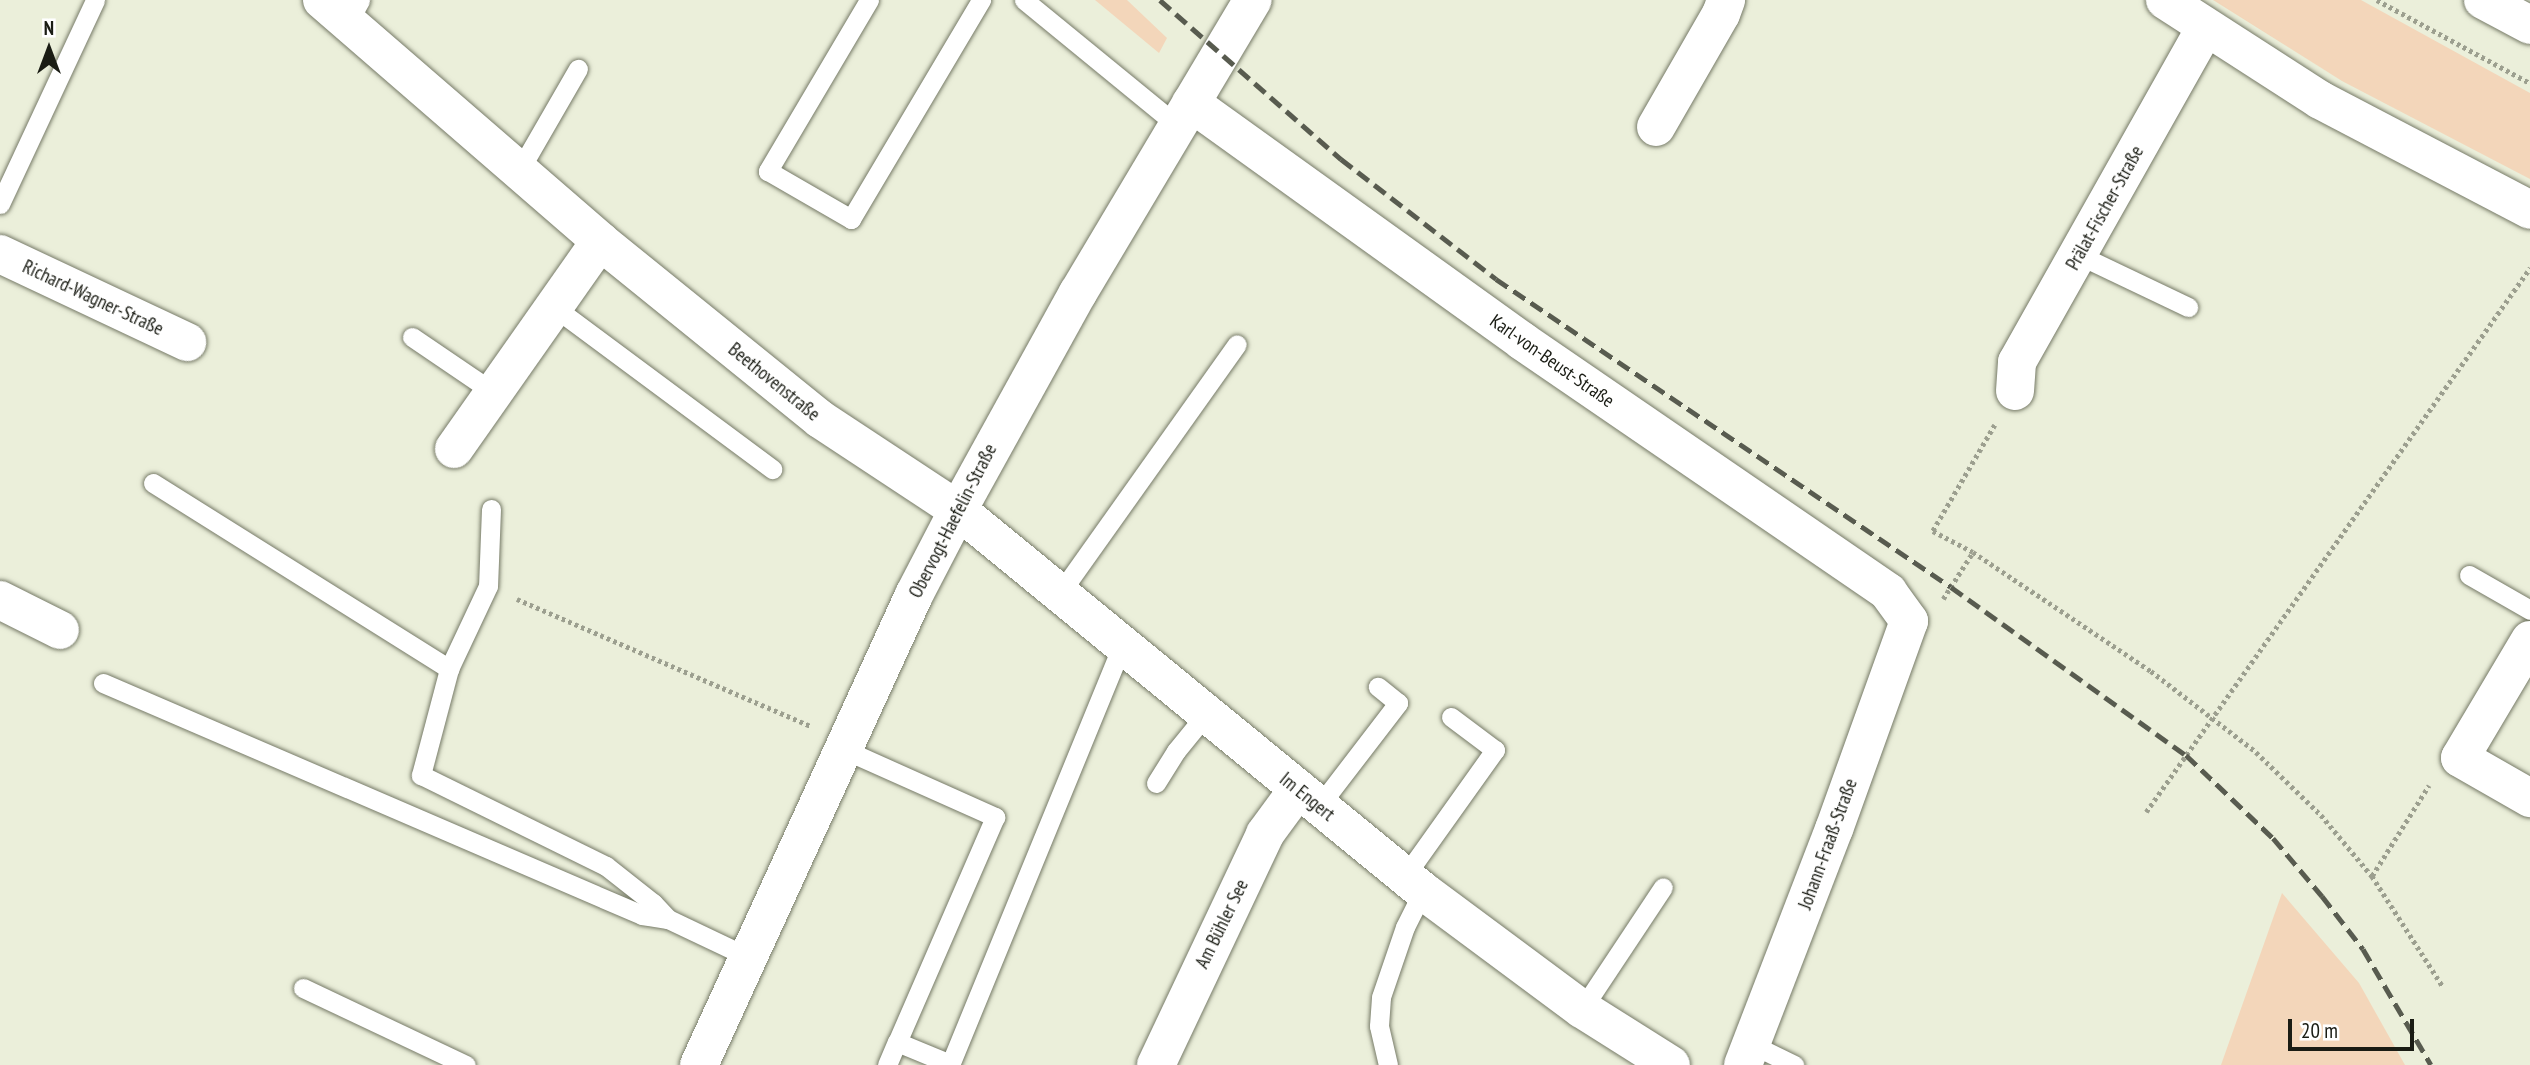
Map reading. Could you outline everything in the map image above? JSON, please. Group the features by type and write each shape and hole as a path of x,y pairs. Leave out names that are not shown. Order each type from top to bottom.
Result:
{"street":[{"name":"Obervogt-Haefelin-Straße","path":"699,1065 845,745 958,510 1078,293 1253,0"},
{"path":"1656,127 1721,14 1726,0"},
{"path":"2165,0 2320,100 2530,210"},
{"path":"2483,0 2530,25"},
{"name":"Beethovenstraße","path":"343,7 519,171 600,241 820,419 958,510"},
{"name":"Prälat-Fischer-Straße","path":"2015,391 2017,362 2205,27"},
{"name":"Karl-von-Beust-Straße","path":"1185,115 1522,341 1888,592 1909,621"},
{"path":"454,449 600,241"},
{"name":"Richard-Wagner-Straße","path":"3,264 187,342"},
{"name":"Im Engert","path":"958,510 1414,883 1582,1009 1671,1065"},
{"path":"0,600 60,630"},
{"name":"Johann-Fraaß-Straße","path":"1748,1055 1909,621"},
{"path":"2530,640 2460,758 2530,798"},
{"name":"Am Bühler See","path":"1156,1065 1265,834 1308,798"}],"lane":[{"path":"0,204 96,0"},
{"path":"869,0 768,171 851,219 981,0"},
{"path":"1024,0 1185,115"},
{"path":"519,171 578,69"},
{"path":"2079,255 2188,307"},
{"path":"554,307 772,468"},
{"path":"412,337 493,392"},
{"path":"1060,593 1237,344"},
{"path":"153,483 449,669"},
{"path":"491,509 488,586 449,669 421,775 606,866 653,902 668,919"},
{"path":"2469,575 2530,610"},
{"path":"897,1042 950,1065 1122,646"},
{"path":"103,683 642,915 668,919 748,957"},
{"path":"1308,798 1398,703 1378,687"},
{"path":"1156,783 1176,751 1207,713"},
{"path":"1388,1065 1379,1026 1381,998 1405,927 1414,883 1495,750 1451,717"},
{"path":"845,745 995,817 887,1065"},
{"path":"1582,1009 1663,887"},
{"path":"303,988 466,1065"},
{"path":"1748,1055 1794,1065"}],"path":[{"path":"2377,0 2530,83"},
{"path":"2146,812 2530,268"},
{"path":"2015,391 1933,531 1973,552 2141,664 2256,752 2321,815 2372,876 2442,985"},
{"path":"1909,621 1940,603 1973,552"},
{"path":"488,586 845,745"},
{"path":"2372,876 2434,776 2460,758"}],"shaded area":[{"path":"1095,0 1127,0 1167,38 1159,53"},
{"path":"2213,0 2361,0 2530,93 2530,179 2342,81"},
{"path":"2282,893 2359,983 2405,1065 2221,1065"}],"railway":[{"path":"1160,0 1341,159 1496,279 1951,587 2186,755 2273,838 2322,896 2363,949 2431,1065"}]}
